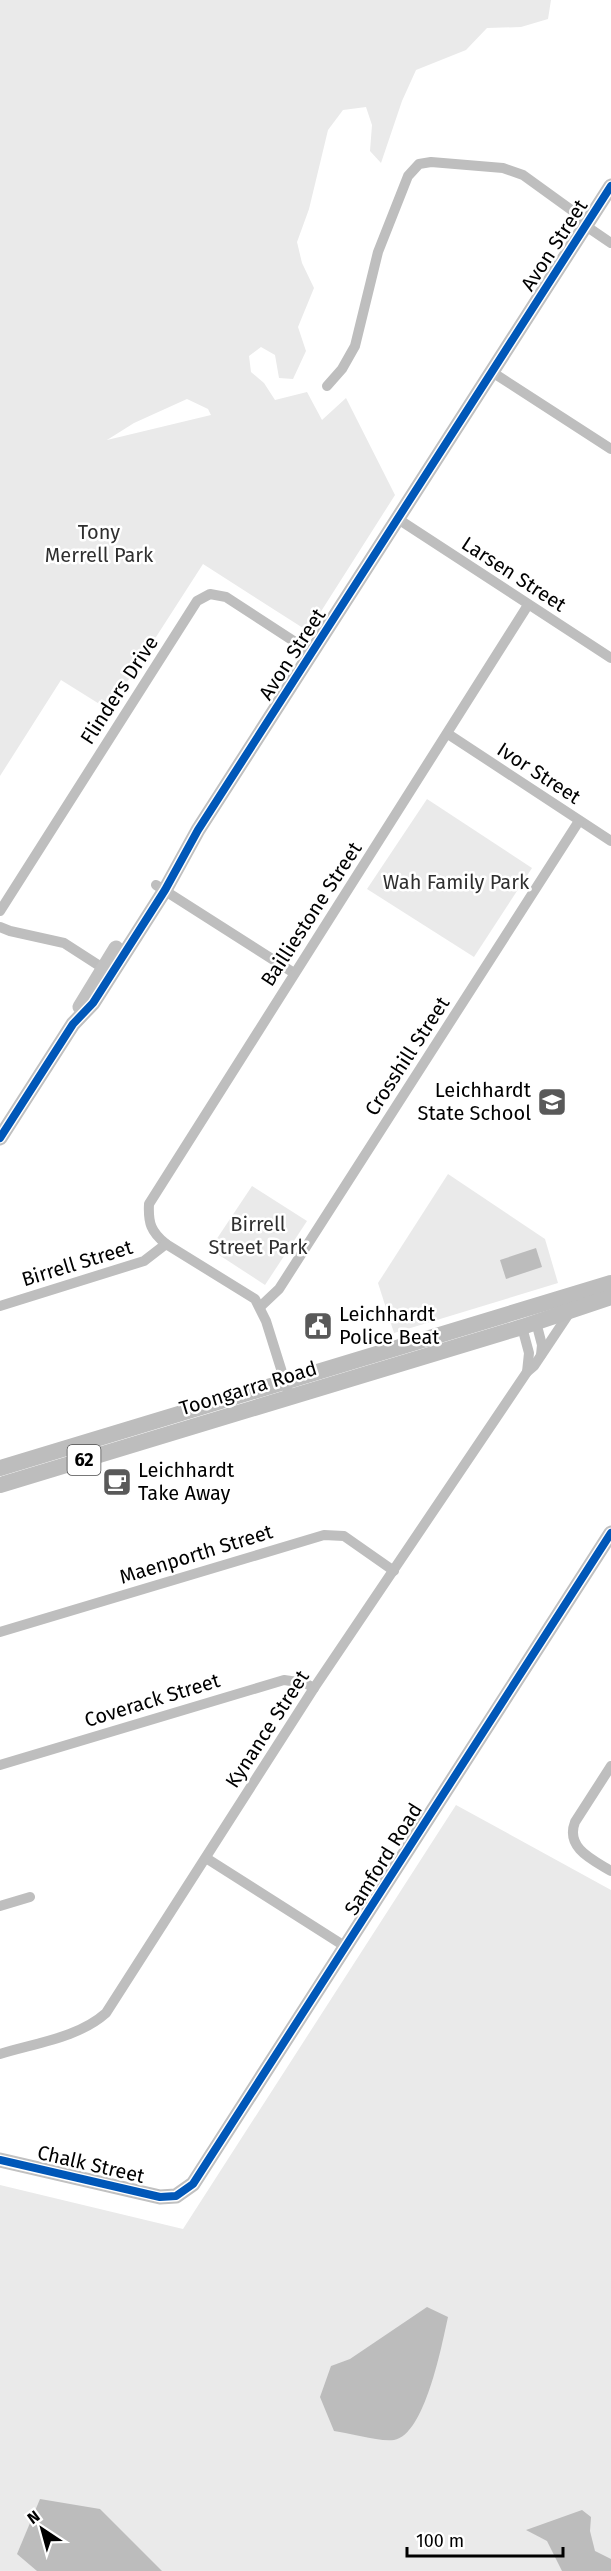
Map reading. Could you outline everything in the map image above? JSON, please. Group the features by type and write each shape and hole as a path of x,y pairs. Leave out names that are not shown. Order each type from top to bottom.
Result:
{"main road":[{"name":"Toongarra Road","path":"528,1319 611,1283"},
{"name":"Toongarra Road","path":"0,1468 611,1297"},
{"name":"Toongarra Road","path":"0,1485 287,1389"}],"street":[{"path":"327,386 342,369 355,346 378,252 408,176 419,164 431,162 503,168 523,175 611,243"},
{"name":"Avon Street","path":"0,1138 74,1024 83,999 107,971 161,888 172,861 198,830 611,186"},
{"path":"492,372 611,449"},
{"name":"Larsen Street","path":"398,519 611,658"},
{"name":"Flinders Drive","path":"0,911 197,601 210,594 226,597 312,653"},
{"name":"Bailliestone Street","path":"166,1244 153,1233 148,1219 149,1204 528,605"},
{"name":"Ivor Street","path":"448,734 611,841"},
{"name":"Crosshill Street","path":"261,1306 279,1289 579,820"},
{"path":"161,888 294,973"},
{"path":"0,927 64,943 107,971"},
{"path":"166,1244 255,1299 261,1306 287,1389"},
{"name":"Birrell Street","path":"0,1306 144,1261 166,1244"},
{"name":"Kynance Street","path":"0,2054 77,2031 95,2023 106,2013 314,1688 572,1309"},
{"path":"528,1319 542,1345 542,1356"},
{"path":"527,1372 528,1319"},
{"name":"Maenporth Street","path":"0,1632 324,1535 344,1536 394,1571"},
{"name":"Samford Road","path":"176,2196 193,2184 608,1543"},
{"name":"Coverack Street","path":"0,1765 284,1680 304,1683 314,1688"},
{"path":"611,1766 575,1822 572,1831 574,1844 579,1850 611,1871"},
{"path":"206,1858 346,1947"},
{"path":"0,1906 30,1897"},
{"name":"Chalk Street","path":"0,2160 160,2197 176,2196"}],"green space":[{"name":"Tony Merrell Park","path":"0,0 551,0 548,19 521,27 487,28 466,50 416,70 402,101 381,163 370,151 372,125 366,107 343,110 328,130 309,209 297,242 302,263 314,288 298,327 306,351 293,379 279,378 275,355 261,347 249,356 251,372 264,383 275,400 307,392 322,420 346,398 395,495 313,624 303,628 203,564 109,710 61,680 0,776","holes":["187,399 208,409 211,415 107,440 134,423"]},
{"name":"Wah Family Park","path":"427,799 532,868 474,957 367,889"},
{"path":"448,1174 545,1239 558,1283 394,1333 378,1283"},
{"name":"Birrell Street Park","path":"252,1186 307,1221 265,1285 210,1249"},
{"path":"456,1805 611,1890 611,2571 0,2571 0,2185 183,2229"}],"shaded area":[{"path":"536,1248 542,1267 506,1279 500,1260"},
{"path":"427,2307 448,2317 430,2387 415,2422 405,2434 394,2440 373,2439 334,2431 320,2397 331,2366 350,2359"},
{"path":"40,2499 100,2509 162,2571 37,2571 17,2554"},
{"path":"582,2510 591,2517 590,2531 595,2551 611,2559 611,2571 562,2571 547,2541 526,2530"}],"cycle path":[{"path":"0,1138 73,1024 93,1003 165,890 198,830 611,186"},
{"path":"0,2160 160,2197 176,2196 193,2184 611,1533"}],"place":[{"name":"Leichhardt State School","path":"552,1102"},
{"name":"Leichhardt Police Beat","path":"318,1326"},
{"name":"Leichhardt Take Away","path":"117,1482"}]}
